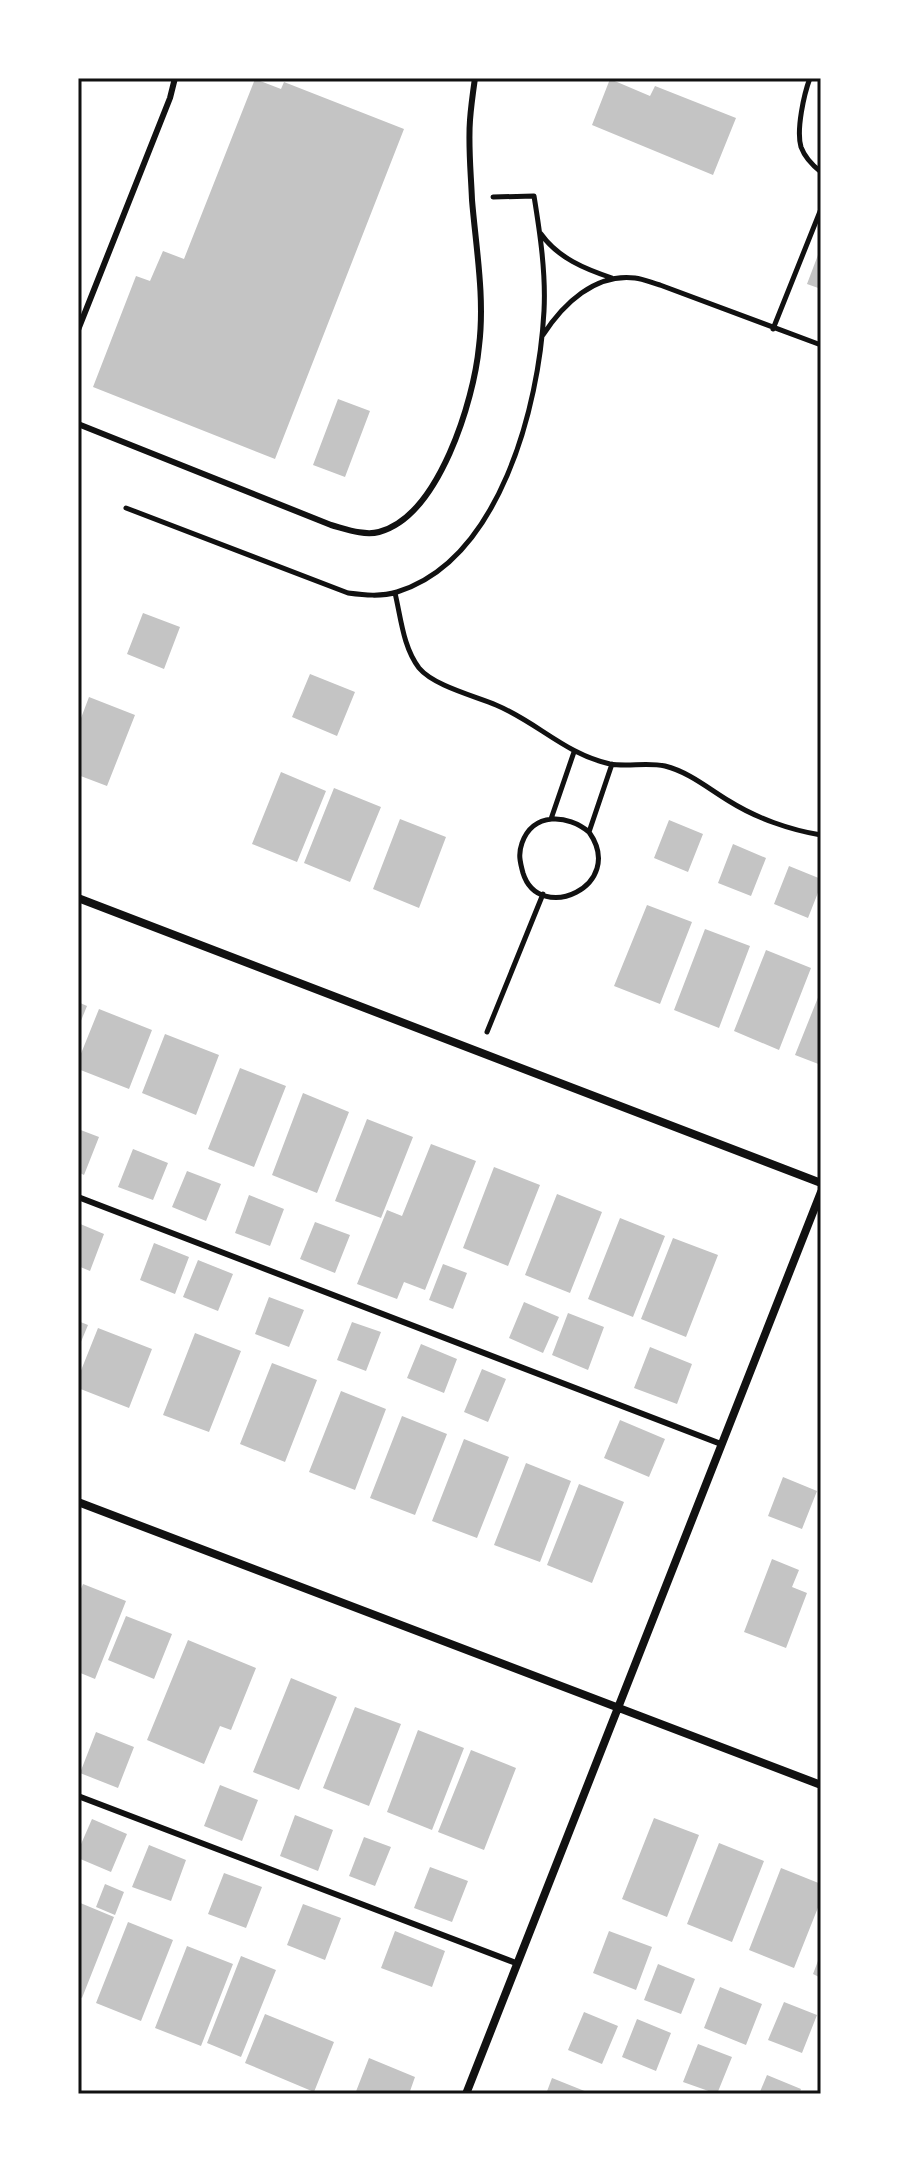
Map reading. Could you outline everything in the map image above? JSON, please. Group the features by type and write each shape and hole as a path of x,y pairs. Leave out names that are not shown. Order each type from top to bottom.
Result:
{"street":[{"path":"78,898 821,1183"},
{"path":"466,2094 821,1192"},
{"path":"78,1502 821,1785"}],"lane":[{"path":"78,330 170,98 175,78"},
{"path":"78,424 331,525 355,532 378,532 400,522 418,505 437,478 457,439 471,394 480,345 470,121 475,78"},
{"path":"78,1197 721,1444"},
{"path":"78,1796 516,1963"}],"path":[{"path":"810,78 800,121 801,146 810,164 821,172"},
{"path":"126,508 348,593 373,596 395,593 429,578 458,554 497,496 514,459 530,409 544,306 540,232 534,196 472,198"},
{"path":"773,329 821,209"},
{"path":"540,232 549,245 585,269 613,278 635,278 660,285 821,345"},
{"path":"542,336 569,301 613,278"},
{"path":"395,593 407,647 421,670 443,684 501,707 574,752 612,764 664,766 692,777 732,803 763,818 821,835"},
{"path":"551,819 574,752"},
{"path":"589,832 612,764"},
{"path":"564,818 579,823 589,832 598,853 598,867 592,880 581,891 556,898 533,889 524,878 519,858 523,840 531,829 551,819 564,818"},
{"path":"479,1052 543,894"}],"building":[{"path":"255,79 281,89 284,82 404,129 275,459 93,387 136,276 150,281 163,251 184,259"},
{"path":"610,79 650,96 655,86 736,118 713,175 592,125"},
{"path":"821,247 821,289 807,284"},
{"path":"338,399 370,411 345,477 313,465"},
{"path":"143,613 180,627 164,669 127,654"},
{"path":"310,674 355,692 337,736 292,717"},
{"path":"89,697 135,715 107,786 78,775 78,726"},
{"path":"281,772 326,791 297,862 252,844"},
{"path":"334,788 381,807 350,882 304,863"},
{"path":"400,819 446,837 419,908 373,889"},
{"path":"669,820 703,834 688,872 654,858"},
{"path":"733,844 766,858 751,896 718,883"},
{"path":"789,866 821,879 808,918 774,904"},
{"path":"647,905 692,922 660,1004 614,986"},
{"path":"705,929 750,946 719,1028 674,1010"},
{"path":"766,950 811,968 779,1050 734,1031"},
{"path":"821,990 821,1065 795,1055"},
{"path":"78,1002 87,1006 78,1028"},
{"path":"99,1009 152,1030 129,1089 78,1069 78,1061"},
{"path":"165,1034 219,1055 196,1115 142,1093"},
{"path":"240,1068 286,1086 254,1167 208,1149"},
{"path":"303,1093 349,1112 317,1193 272,1175"},
{"path":"367,1119 413,1137 381,1218 335,1201"},
{"path":"78,1129 99,1137 84,1175 78,1172"},
{"path":"431,1144 476,1161 425,1290 404,1282 397,1299 357,1284 387,1210 402,1216"},
{"path":"133,1149 168,1163 153,1200 118,1187"},
{"path":"494,1167 540,1185 508,1266 463,1248"},
{"path":"187,1171 221,1184 206,1221 172,1207"},
{"path":"557,1194 602,1212 570,1293 525,1275"},
{"path":"249,1195 284,1209 270,1246 235,1233"},
{"path":"620,1218 665,1236 633,1317 588,1299"},
{"path":"315,1222 350,1235 335,1273 300,1259"},
{"path":"78,1223 104,1234 90,1271 78,1266"},
{"path":"673,1238 718,1255 686,1337 641,1319"},
{"path":"154,1243 189,1257 175,1294 140,1280"},
{"path":"198,1260 233,1274 218,1311 183,1297"},
{"path":"443,1264 467,1273 453,1309 429,1300"},
{"path":"269,1297 304,1310 289,1347 255,1334"},
{"path":"524,1302 559,1317 543,1353 509,1338"},
{"path":"568,1313 604,1327 588,1370 552,1355"},
{"path":"78,1321 88,1325 78,1349"},
{"path":"352,1322 381,1332 366,1371 337,1360"},
{"path":"98,1328 152,1349 129,1408 78,1388 78,1378"},
{"path":"195,1333 241,1351 209,1432 163,1415"},
{"path":"421,1344 457,1359 444,1393 407,1378"},
{"path":"650,1347 692,1364 677,1404 634,1388"},
{"path":"272,1363 317,1380 285,1462 240,1444"},
{"path":"482,1369 506,1379 488,1422 464,1412"},
{"path":"341,1391 386,1409 355,1490 309,1472"},
{"path":"402,1416 447,1434 415,1515 370,1498"},
{"path":"620,1420 665,1439 649,1477 604,1458"},
{"path":"464,1439 509,1457 477,1538 432,1521"},
{"path":"526,1463 571,1481 540,1562 494,1545"},
{"path":"783,1477 817,1491 802,1529 768,1516"},
{"path":"579,1484 624,1502 592,1583 547,1565"},
{"path":"772,1559 799,1570 792,1587 807,1593 786,1648 744,1632"},
{"path":"83,1584 126,1601 95,1679 78,1672 78,1596"},
{"path":"126,1616 172,1634 154,1679 108,1660"},
{"path":"188,1640 256,1668 231,1730 220,1726 204,1764 147,1740"},
{"path":"291,1678 337,1697 299,1790 253,1772"},
{"path":"355,1707 401,1724 369,1806 323,1788"},
{"path":"418,1730 464,1748 432,1830 387,1812"},
{"path":"96,1732 134,1747 118,1788 80,1773"},
{"path":"471,1750 516,1768 484,1850 438,1832"},
{"path":"220,1785 258,1800 242,1841 204,1826"},
{"path":"295,1815 333,1830 318,1871 280,1856"},
{"path":"654,1818 699,1835 667,1917 622,1899"},
{"path":"92,1819 127,1834 111,1872 78,1858"},
{"path":"364,1837 391,1847 375,1886 349,1876"},
{"path":"719,1843 764,1861 732,1942 687,1924"},
{"path":"149,1845 186,1860 171,1901 132,1887"},
{"path":"430,1867 468,1881 452,1922 414,1908"},
{"path":"781,1868 821,1884 821,1900 794,1968 749,1950"},
{"path":"224,1873 262,1887 246,1928 208,1914"},
{"path":"105,1884 124,1892 115,1915 96,1907"},
{"path":"78,1902 114,1917 82,1998 78,1996"},
{"path":"303,1904 341,1918 325,1960 287,1945"},
{"path":"128,1922 173,1940 141,2021 96,2003"},
{"path":"395,1931 445,1951 432,1987 381,1968"},
{"path":"609,1931 652,1947 636,1990 593,1973"},
{"path":"187,1946 233,1964 201,2046 155,2028"},
{"path":"821,1953 821,1978 813,1974"},
{"path":"241,1956 276,1970 241,2057 207,2043"},
{"path":"658,1964 695,1979 681,2014 644,2000"},
{"path":"720,1987 762,2004 746,2045 704,2028"},
{"path":"784,2002 817,2015 802,2053 768,2040"},
{"path":"584,2012 618,2026 602,2064 568,2050"},
{"path":"265,2014 334,2042 314,2092 245,2063"},
{"path":"637,2019 671,2033 656,2071 622,2057"},
{"path":"698,2044 732,2057 717,2094 683,2082"},
{"path":"369,2058 415,2077 409,2094 355,2094"},
{"path":"767,2075 801,2089 799,2094 759,2094"},
{"path":"552,2078 592,2094 546,2094"}]}
